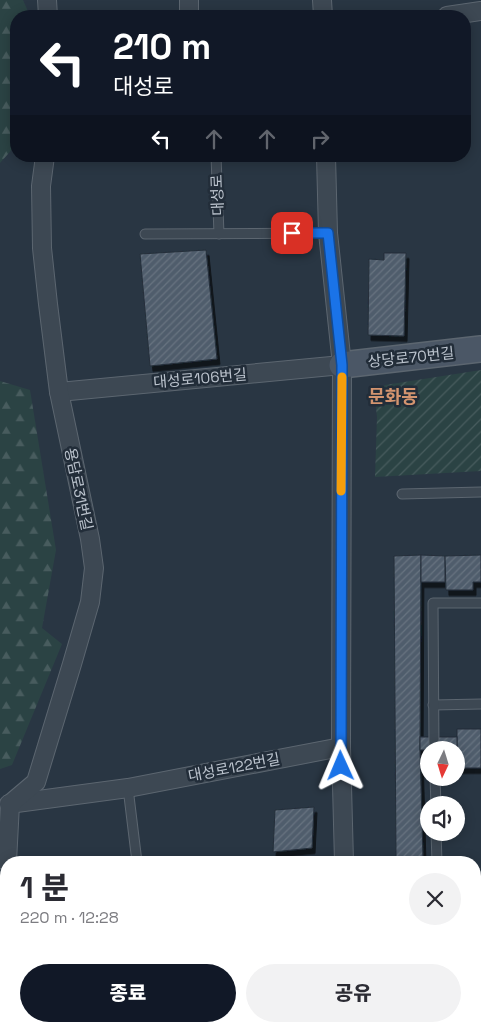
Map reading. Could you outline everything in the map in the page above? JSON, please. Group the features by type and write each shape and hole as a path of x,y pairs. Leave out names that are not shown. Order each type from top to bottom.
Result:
{"street":[{"name":"용담로31번길","path":"5,805 36,782 90,602 94,568 59,392 48,304 42,248 41,186 44,162"},
{"path":"326,162 328,233 342,365 341,747 344,856"},
{"name":"상당로70번길","path":"342,365 481,349"},
{"name":"대성로106번길","path":"59,392 342,365"},
{"name":"대성로122번길","path":"5,805 128,788 341,747"},
{"path":"5,805 7,856"}],"lane":[{"name":"대성로","path":"216,162 219,234"},
{"name":"대성로","path":"145,234 328,233"},
{"path":"402,494 481,492"},
{"path":"434,741 433,603 481,603"},
{"path":"433,705 481,704"},
{"path":"128,788 136,856"},
{"path":"436,841 437,856"}],"green space":[{"path":"0,0 23,0 27,10 10,10 10,152 0,163"},
{"path":"481,370 481,471 375,477 377,417 375,399 377,391 385,385"},
{"path":"0,381 30,390 56,550 42,628 62,644 12,765 0,769"}],"building":[{"path":"206,250 217,359 150,366 140,254"},
{"path":"384,253 406,253 404,336 368,335 369,259 384,260"},
{"path":"421,555 420,841 423,841 423,856 396,856 394,556"},
{"path":"421,555 445,556 445,582 421,582"},
{"path":"481,555 481,582 473,582 473,590 446,590 445,556"},
{"path":"457,729 481,729 481,768 465,768 465,741 457,741"},
{"path":"420,737 457,737 457,741 420,741"},
{"path":"314,807 312,848 273,852 275,810"}],"slow traffic":[{"path":"341,491 342,377"}],"district":[{"name":"문화동","path":"393,396"}],"route":[{"path":"292,233 328,233 342,365 341,766"}]}
